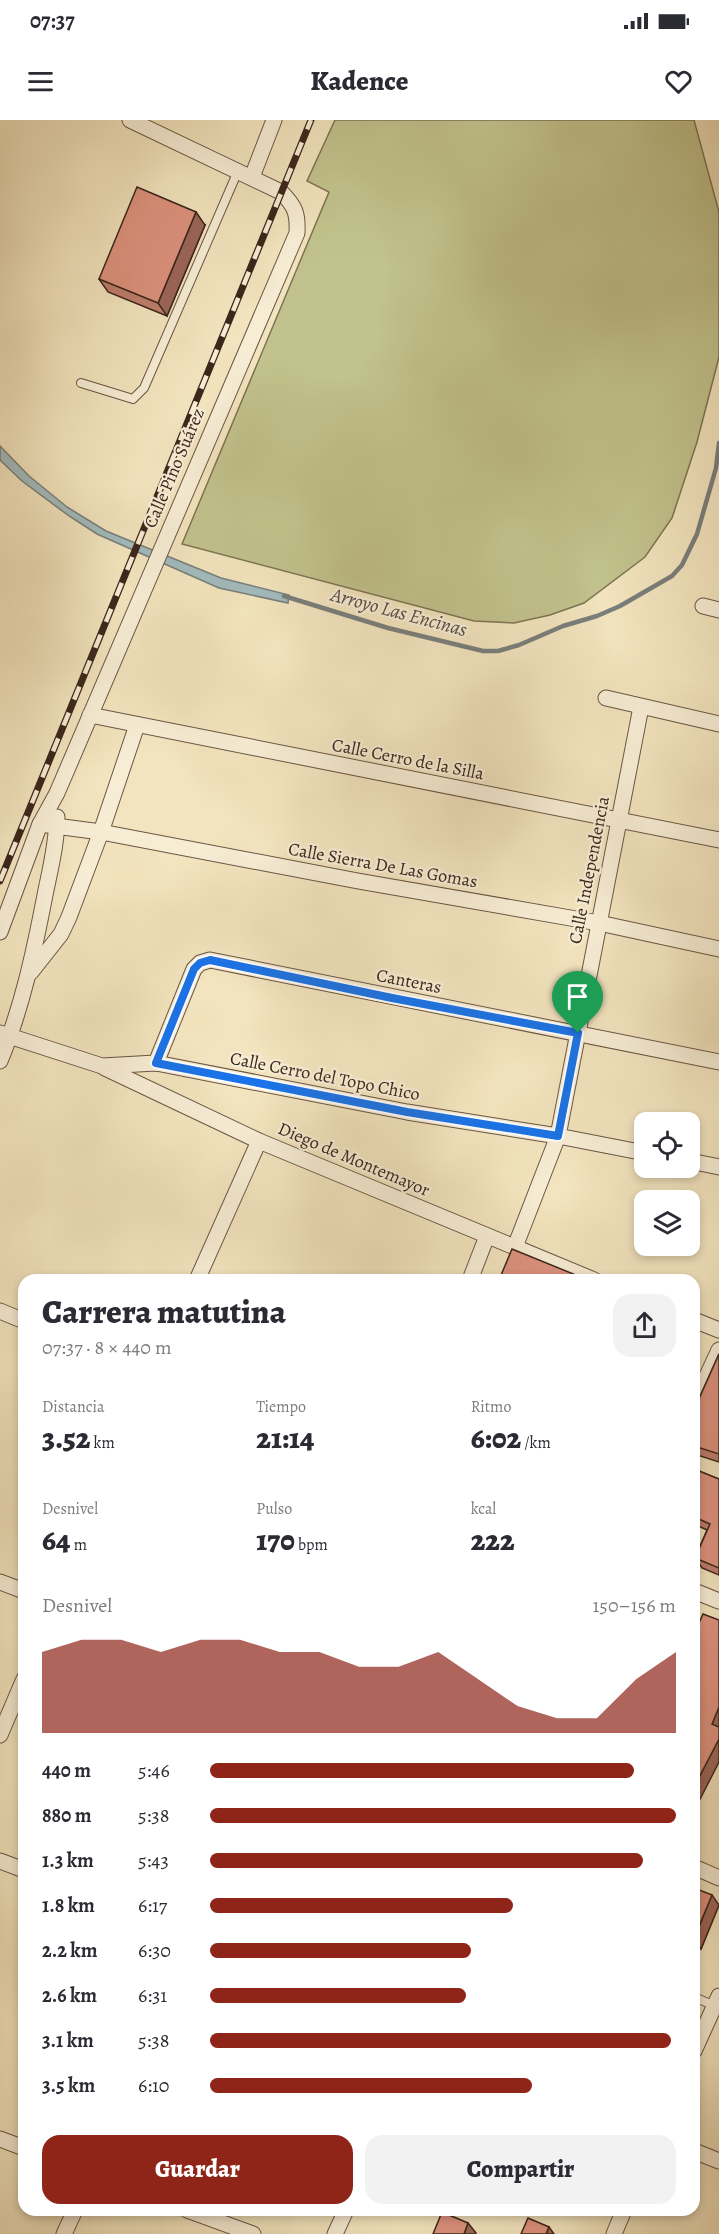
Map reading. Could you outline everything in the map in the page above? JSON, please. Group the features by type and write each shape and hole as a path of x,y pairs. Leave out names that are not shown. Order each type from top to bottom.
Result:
{"street":[{"name":"Calle Pino Suárez","path":"0,932 40,824 57,793 297,233 298,218 292,203 281,192 130,120"},
{"path":"245,174 274,120"},
{"path":"703,606 719,610"},
{"path":"606,698 719,724"},
{"name":"Calle Independencia","path":"515,1247 558,1136 641,706"},
{"name":"Calle Cerro de la Silla","path":"90,715 719,840"},
{"name":"Calle Pino Suárez","path":"0,1062 5,1034 30,975 65,925 101,832 137,725"},
{"name":"Calle Pino Suárez","path":"30,975 57,827 57,793"},
{"name":"Calle Sierra De Las Gomas","path":"40,824 101,832 358,881 599,923 719,949"},
{"name":"Canteras","path":"156,1063 194,969 200,963 210,960 719,1062"},
{"name":"Calle Cerro del Topo Chico","path":"5,1034 102,1066 156,1063 407,1112 558,1136 634,1151"},
{"name":"Diego de Montemayor","path":"102,1066 259,1140 580,1274"},
{"path":"200,1274 259,1140"},
{"path":"700,1163 719,1167"},
{"path":"472,1274 487,1236"},
{"path":"0,1311 18,1318"},
{"path":"700,1322 719,1330"},
{"path":"700,1391 719,1350"},
{"path":"0,1582 18,1590"},
{"path":"700,1593 719,1601"},
{"path":"0,1735 18,1693"},
{"path":"0,1861 18,1868"},
{"path":"700,1870 719,1878"},
{"path":"700,2038 717,2001"},
{"path":"0,2139 18,2146"},
{"path":"700,2153 719,2161"},
{"path":"64,2234 72,2216"},
{"path":"204,2216 253,2234"},
{"path":"335,2234 343,2216"},
{"path":"614,2234 622,2216"}],"lane":[{"path":"81,383 134,399 144,388 245,174"},
{"path":"700,1998 717,2001"}],"green space":[{"path":"335,120 694,120 719,212 719,357 697,442 672,518 645,557 584,603 550,615 514,623 474,621 182,544 329,192 307,181"}],"water":[{"path":"0,446 29,476 67,507 106,531 221,578 289,595 288,603 219,588 97,534 22,481 0,460"}],"building":[{"path":"137,187 196,212 158,303 99,279"},
{"path":"512,1249 573,1274 502,1274"},
{"path":"719,1354 719,1454 700,1448 700,1397"},
{"path":"700,1471 719,1479 719,1568 700,1560 700,1547 710,1524 700,1520"},
{"path":"703,1614 719,1620 719,1707 712,1724 719,1727 719,1739 700,1775 700,1621"},
{"path":"700,1890 712,1895 700,1924"},
{"path":"440,2216 451,2216 468,2223 464,2234 433,2234"},
{"path":"528,2218 549,2227 546,2234 521,2234"}],"waterway":[{"name":"Arroyo Las Encinas","path":"284,596 388,628 483,651 498,651 519,645 563,626 597,616 620,606 672,576 682,565 697,534 716,468 719,443"}],"railway":[{"path":"0,881 311,120"}],"route":[{"path":"210,960 392,998 578,1033 558,1136 407,1112 156,1063 194,969 200,963 210,960"}]}
